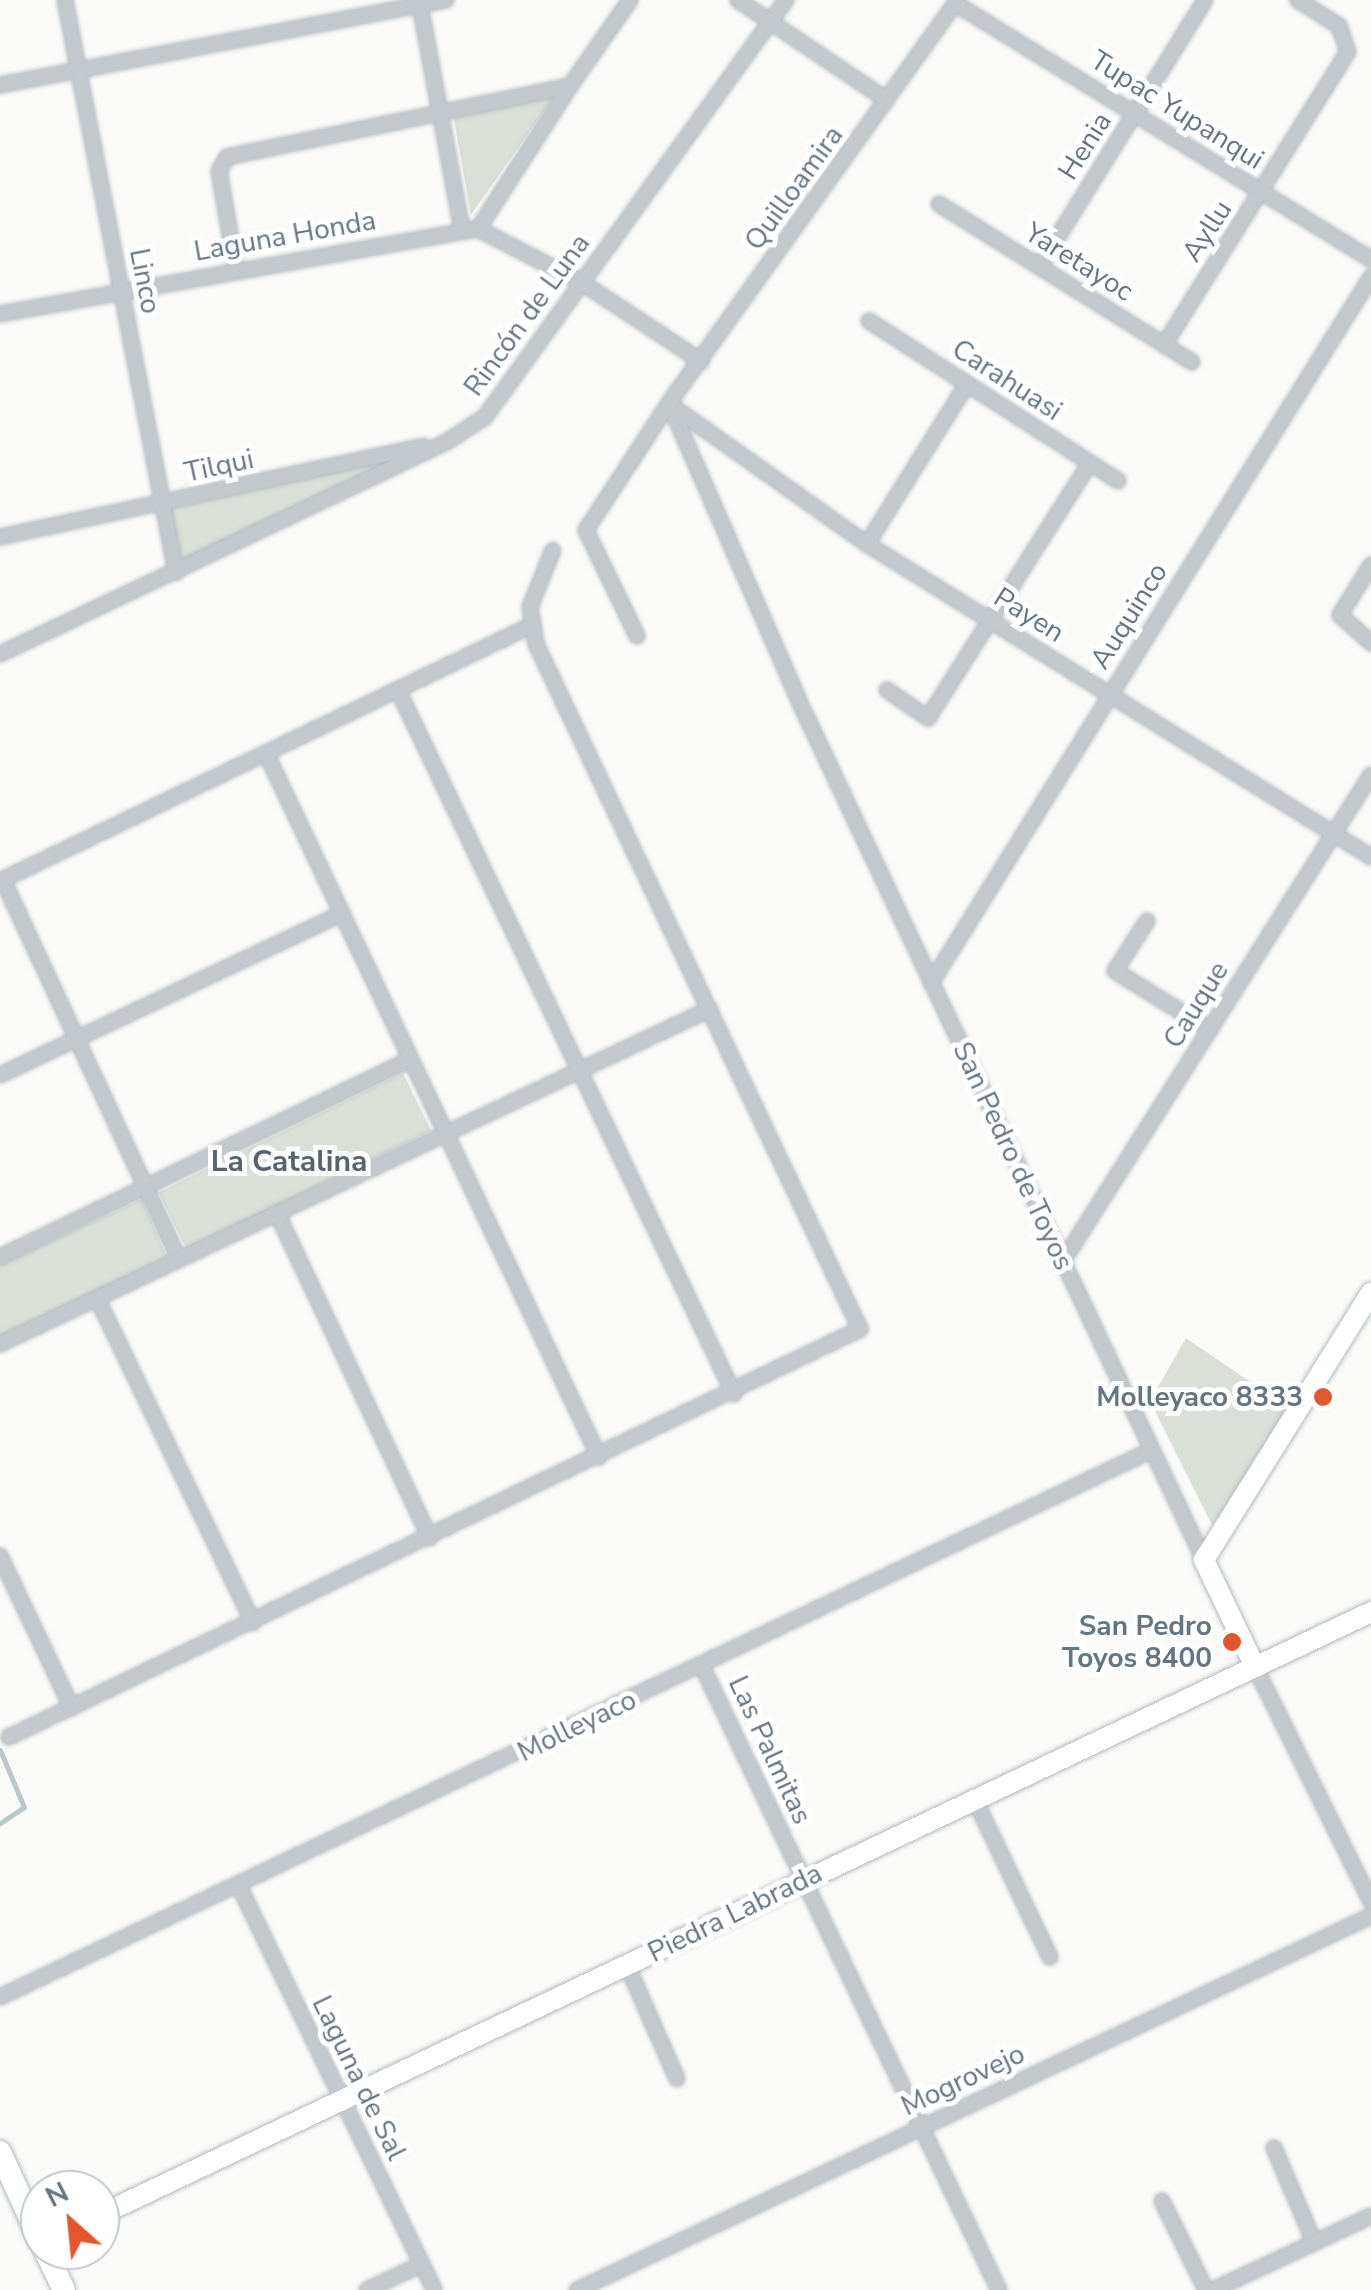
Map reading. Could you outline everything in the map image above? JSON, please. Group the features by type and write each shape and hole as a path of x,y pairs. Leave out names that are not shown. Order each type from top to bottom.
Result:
{"main road":[{"path":"1204,1560 1371,1293"},
{"name":"San Pedro de Toyos","path":"1204,1560 1254,1667"},
{"name":"Piedra Labrada","path":"120,2205 1371,1612"},
{"path":"0,2152 20,2196"}],"street":[{"name":"Linco","path":"65,0 176,572"},
{"path":"0,85 446,0"},
{"path":"630,0 478,229 581,282 701,361"},
{"path":"738,0 887,100"},
{"name":"Rincón de Luna","path":"0,654 448,441 498,402 786,0"},
{"name":"Henia","path":"1039,267 1204,0"},
{"name":"Ayllu","path":"1164,344 1262,192 1350,41 1339,26 1298,0"},
{"name":"Tupac Yupanqui","path":"957,2 1371,259"},
{"name":"Quilloamira","path":"637,636 586,530 668,403 957,2"},
{"path":"420,6 462,230"},
{"path":"236,270 220,171 227,158 570,86"},
{"name":"Yaretayoc","path":"939,204 1192,362"},
{"name":"Laguna Honda","path":"0,314 478,229"},
{"name":"Auquinco","path":"932,982 1371,278"},
{"name":"Carahuasi","path":"868,321 1118,481"},
{"path":"867,544 967,384"},
{"name":"Payen","path":"668,403 867,544 1371,858"},
{"name":"San Pedro de Toyos","path":"668,403 932,982 1204,1560"},
{"name":"Tilqui","path":"0,537 448,441"},
{"path":"887,690 928,718 1090,462"},
{"path":"10,1738 863,1330 530,626 537,582 554,550"},
{"path":"1371,565 1340,615 1371,643"},
{"path":"179,1259 1,881 530,626"},
{"path":"398,690 734,1394"},
{"path":"266,753 600,1458"},
{"name":"Cauque","path":"1063,1261 1371,775"},
{"path":"0,1075 342,913"},
{"path":"1147,921 1115,971 1210,1030"},
{"path":"0,1344 710,1009"},
{"path":"0,1257 410,1060"},
{"path":"276,1212 430,1538"},
{"path":"98,1298 254,1622"},
{"name":"Molleyaco","path":"0,1998 240,1888 1152,1450"},
{"path":"0,1556 72,1708"},
{"name":"Las Palmitas","path":"702,1666 999,2290"},
{"name":"San Pedro de Toyos","path":"1254,1667 1371,1902"},
{"path":"975,1800 1050,1957"},
{"name":"Laguna de Sal","path":"240,1888 434,2290"},
{"name":"Mogrovejo","path":"577,2290 606,2284 922,2127 1371,1916"},
{"path":"626,1965 676,2079"},
{"path":"1274,2148 1314,2242"},
{"path":"1162,2202 1210,2290 1371,2216"},
{"path":"367,2290 422,2264"}],"shaded area":[{"path":"555,95 471,215 453,114"},
{"path":"429,451 169,569 157,511"},
{"path":"403,1073 431,1131 187,1250 159,1192"},
{"path":"142,1199 167,1257 0,1338 0,1265"},
{"path":"1186,1338 1296,1413 1212,1525 1150,1401"}],"waterway":[{"path":"0,1750 24,1807 0,1823"}],"place":[{"name":"Molleyaco 8333","path":"1323,1397"},
{"name":"San Pedro Toyos 8400","path":"1232,1642"}],"district":[{"name":"La Catalina","path":"289,1162"}]}
